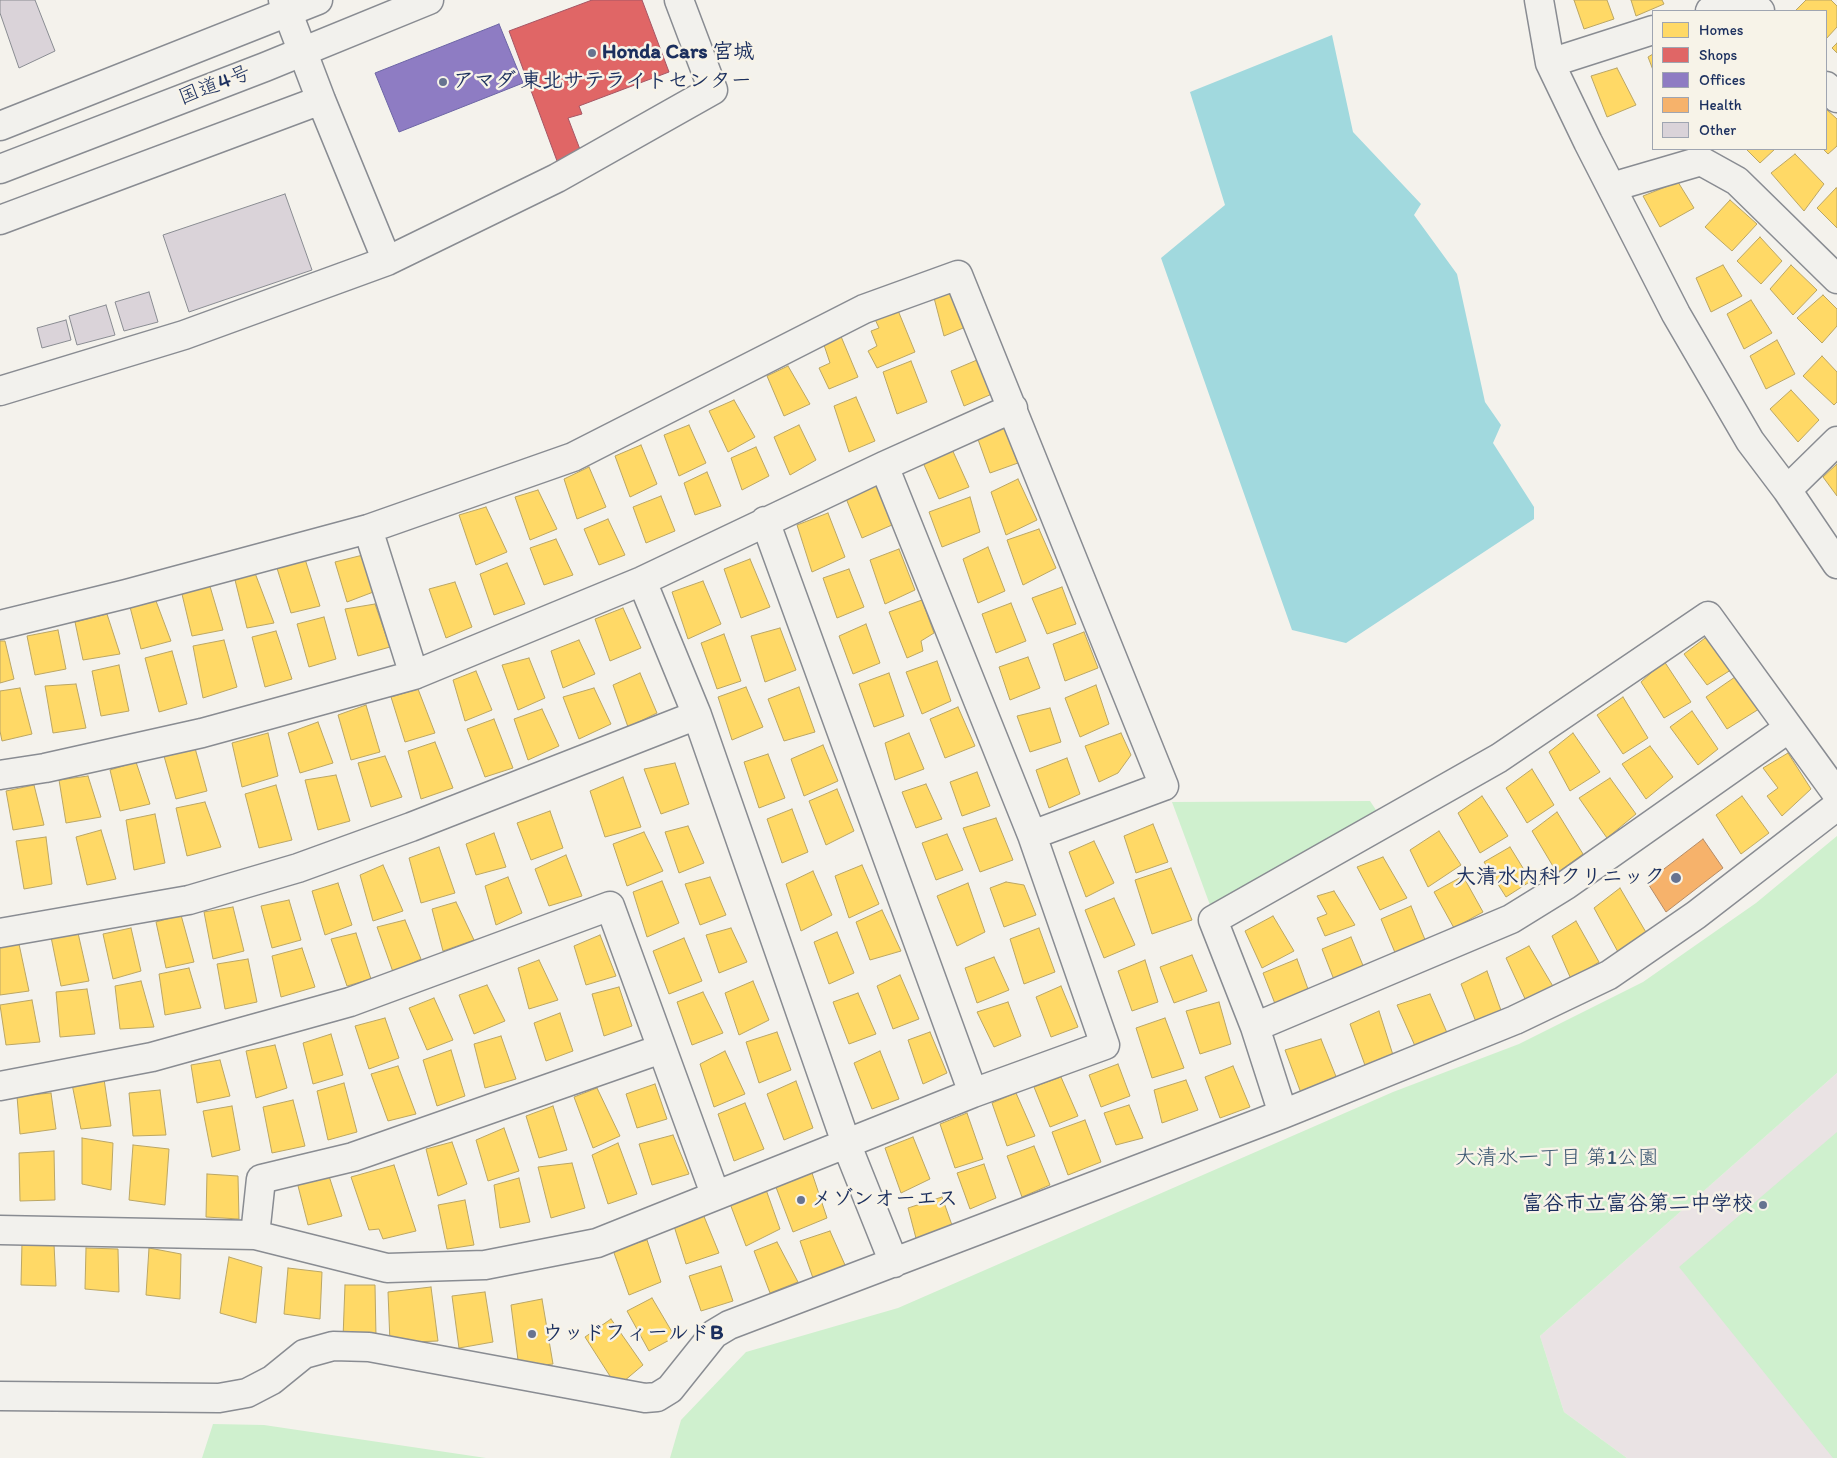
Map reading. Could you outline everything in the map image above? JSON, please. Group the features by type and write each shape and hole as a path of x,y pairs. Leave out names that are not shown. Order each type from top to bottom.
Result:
{"main road":[{"name":"国道4号","path":"0,126 285,6 318,0"},
{"name":"国道4号","path":"0,169 429,0"},
{"path":"0,391 184,335 387,262 557,178 713,90 678,0"},
{"path":"1539,0 1550,64 1686,331 1750,441 1787,490 1837,564"},
{"path":"1714,10 1742,2 1756,6 1759,10"},
{"path":"285,6 387,262"},
{"path":"1550,64 1652,30"},
{"path":"1827,87 1837,98"},
{"path":"0,220 321,100"},
{"path":"1612,188 1701,161 1737,181 1837,279"},
{"path":"0,625 126,594 368,529 573,457 864,309 958,275 1164,786 1032,835"},
{"path":"0,775 45,768 202,733 414,675 642,581 765,521 1013,408"},
{"path":"1787,490 1837,441"},
{"path":"0,1230 255,1235 387,1268 485,1265 597,1243 715,1194 973,1093 1105,1045 1032,835 884,466"},
{"path":"765,521 973,1093"},
{"path":"368,529 414,675"},
{"path":"642,581 697,715 846,1143 894,1263"},
{"path":"1283,1114 1255,1027 1213,920 1499,758 1708,616 1837,794"},
{"path":"0,933 190,900 298,868 411,827 697,715"},
{"path":"1255,1027 1511,919 1566,885 1789,728"},
{"path":"0,1396 219,1398 247,1393 272,1380 304,1354 332,1346 369,1347 645,1398 657,1397 670,1389 714,1334 729,1325 1283,1114 1515,1020 1609,975 1696,915 1837,806"},
{"path":"0,1086 152,1057 350,1002 610,906 715,1194"},
{"path":"255,1235 261,1180 353,1157 661,1049"}],"shaded area":[{"name":"富谷市立富谷第二中学校","path":"1837,1073 1837,1458 1627,1458 1564,1412 1540,1336"}],"green space":[{"path":"1370,801 1378,813 1210,905 1172,802"},
{"name":"大清水一丁目 第1公園","path":"1837,836 1837,1073 1540,1336 1564,1412 1627,1458 670,1458 681,1420 746,1352 898,1308 1393,1092 1519,1044 1643,982 1756,903"},
{"path":"1837,1132 1837,1458 1833,1458 1679,1267"},
{"path":"213,1424 264,1425 486,1458 202,1458"}],"water":[{"path":"1332,35 1353,132 1421,204 1414,215 1457,274 1485,402 1501,425 1493,443 1534,507 1534,519 1346,643 1292,630 1161,258 1225,205 1190,92"}],"building: Homes":[{"path":"1574,0 1607,0 1614,19 1584,29"},
{"path":"1631,0 1662,0 1664,4 1636,16"},
{"path":"1806,0 1831,0 1837,6 1837,27 1827,38 1827,10 1796,10"},
{"path":"1837,43 1837,53 1832,48"},
{"path":"1652,55 1652,67 1648,57"},
{"path":"1617,68 1636,105 1607,117 1591,76"},
{"path":"1827,110 1837,119 1837,146 1828,154 1824,150 1827,150"},
{"path":"1747,150 1774,150 1760,163"},
{"path":"1795,154 1824,184 1804,211 1771,173"},
{"path":"1678,182 1694,208 1660,227 1643,196"},
{"path":"1837,188 1837,228 1817,208"},
{"path":"1730,200 1757,224 1732,251 1705,227"},
{"path":"1760,237 1782,261 1761,284 1737,261"},
{"path":"1723,265 1742,296 1711,312 1696,278"},
{"path":"1791,265 1817,290 1793,315 1770,289"},
{"path":"952,289 968,326 944,336 933,294"},
{"path":"1823,295 1837,309 1837,326 1822,343 1797,318"},
{"path":"1751,300 1772,333 1744,349 1727,314"},
{"path":"897,308 915,352 877,368 868,351 877,346 871,331 879,328 874,317"},
{"path":"840,334 858,377 829,389 819,368 830,363 822,339"},
{"path":"1777,340 1795,374 1766,389 1750,356"},
{"path":"1822,356 1837,372 1837,402 1834,405 1803,376"},
{"path":"977,360 992,394 964,406 951,371"},
{"path":"911,361 927,402 897,414 883,372"},
{"path":"788,366 810,404 784,416 767,376"},
{"path":"1791,390 1819,420 1798,442 1770,409"},
{"path":"856,397 875,441 849,452 834,406"},
{"path":"734,400 755,437 728,452 709,411"},
{"path":"1001,419 1018,463 990,473 975,431"},
{"path":"689,425 706,463 679,476 664,435"},
{"path":"799,425 816,460 790,475 774,437"},
{"path":"641,445 657,484 630,497 615,456"},
{"path":"756,447 769,476 742,490 731,458"},
{"path":"951,447 969,487 939,499 921,458"},
{"path":"1837,464 1837,496 1823,477"},
{"path":"589,467 606,507 577,519 564,479"},
{"path":"707,472 721,506 695,515 684,483"},
{"path":"1018,479 1037,520 1006,535 991,492"},
{"path":"876,485 892,525 862,538 845,496"},
{"path":"538,490 557,529 530,540 515,497"},
{"path":"661,496 675,531 646,543 633,507"},
{"path":"970,497 980,532 942,547 929,512"},
{"path":"486,507 507,552 476,565 459,515"},
{"path":"828,513 845,557 812,572 797,525"},
{"path":"608,519 625,555 599,565 584,529"},
{"path":"1039,529 1056,568 1023,585 1007,540"},
{"path":"556,539 573,575 544,585 530,548"},
{"path":"988,547 1005,591 978,603 963,559"},
{"path":"899,549 915,590 885,604 870,560"},
{"path":"363,555 376,591 347,602 335,562"},
{"path":"305,559 320,606 291,613 276,565"},
{"path":"750,559 770,607 741,618 724,569"},
{"path":"507,563 525,604 494,615 480,574"},
{"path":"849,569 864,607 837,618 823,578"},
{"path":"255,573 274,623 247,628 235,580"},
{"path":"703,581 721,624 688,639 672,592"},
{"path":"455,582 472,627 446,638 429,589"},
{"path":"209,583 223,630 192,636 181,590"},
{"path":"1062,587 1076,624 1047,634 1032,598"},
{"path":"922,600 934,633 921,641 923,651 907,658 889,612"},
{"path":"156,601 171,641 141,649 130,607"},
{"path":"1011,603 1026,641 996,653 982,614"},
{"path":"375,604 390,647 358,656 345,609"},
{"path":"623,608 641,648 610,661 595,619"},
{"path":"107,614 120,654 83,660 75,622"},
{"path":"324,617 336,659 309,667 297,624"},
{"path":"866,624 880,663 853,674 839,636"},
{"path":"780,628 796,670 765,682 751,636"},
{"path":"58,630 66,669 35,675 27,636"},
{"path":"276,631 292,679 265,687 252,637"},
{"path":"1084,632 1098,668 1065,681 1053,644"},
{"path":"724,634 741,681 717,689 701,643"},
{"path":"1709,635 1734,668 1707,685 1684,654"},
{"path":"224,640 237,687 203,698 193,646"},
{"path":"579,640 595,674 563,688 551,651"},
{"path":"0,641 5,641 14,679 0,683"},
{"path":"172,651 187,704 159,712 145,658"},
{"path":"1028,657 1040,688 1010,700 999,667"},
{"path":"529,658 545,698 518,710 502,665"},
{"path":"937,661 951,701 922,714 906,672"},
{"path":"1664,661 1691,702 1664,718 1641,682"},
{"path":"119,665 129,711 101,716 92,671"},
{"path":"476,671 492,710 465,721 453,680"},
{"path":"640,673 657,713 628,727 613,685"},
{"path":"889,673 904,716 874,727 859,684"},
{"path":"1735,677 1759,709 1727,729 1706,697"},
{"path":"76,684 86,728 53,733 45,686"},
{"path":"1096,685 1109,724 1080,737 1065,698"},
{"path":"746,687 763,727 732,740 718,697"},
{"path":"799,687 815,732 784,741 768,699"},
{"path":"20,688 32,734 2,741 0,731 0,691"},
{"path":"594,688 611,724 579,739 563,697"},
{"path":"418,689 435,733 405,742 391,697"},
{"path":"1623,697 1648,738 1623,754 1597,715"},
{"path":"366,705 380,752 351,760 338,715"},
{"path":"958,707 975,746 945,758 930,719"},
{"path":"1050,708 1061,742 1030,752 1017,716"},
{"path":"542,709 559,746 528,760 514,719"},
{"path":"1692,711 1718,749 1698,765 1670,727"},
{"path":"494,719 513,768 485,777 467,729"},
{"path":"318,722 333,763 300,773 288,733"},
{"path":"268,733 278,776 242,787 232,743"},
{"path":"909,733 924,769 895,780 885,743"},
{"path":"1121,733 1131,755 1118,773 1099,782 1085,746"},
{"path":"1573,733 1600,772 1570,791 1549,752"},
{"path":"435,742 453,788 421,799 408,751"},
{"path":"823,745 838,781 804,796 791,759"},
{"path":"1650,746 1673,777 1646,799 1622,764"},
{"path":"195,748 207,791 176,799 164,756"},
{"path":"1788,753 1811,789 1782,816 1767,796 1778,788 1763,768"},
{"path":"768,754 785,798 759,808 744,762"},
{"path":"385,756 402,797 371,807 358,763"},
{"path":"1067,758 1080,794 1049,808 1036,770"},
{"path":"136,762 150,804 120,811 110,770"},
{"path":"675,763 689,804 661,814 644,769"},
{"path":"1532,769 1554,805 1527,823 1506,788"},
{"path":"977,772 990,806 962,816 950,782"},
{"path":"336,775 350,821 318,830 305,780"},
{"path":"88,776 101,817 66,823 59,780"},
{"path":"623,777 641,827 605,837 590,791"},
{"path":"1610,778 1636,814 1607,838 1579,798"},
{"path":"926,784 942,819 916,828 902,792"},
{"path":"34,785 44,825 13,830 6,791"},
{"path":"276,785 292,840 259,848 245,794"},
{"path":"837,789 854,831 826,845 809,801"},
{"path":"1482,796 1508,836 1480,853 1458,813"},
{"path":"1742,796 1769,833 1741,854 1716,815"},
{"path":"205,802 221,847 187,856 176,808"},
{"path":"792,809 808,852 782,863 767,819"},
{"path":"550,811 563,848 531,860 517,823"},
{"path":"1557,812 1583,854 1557,873 1532,831"},
{"path":"155,814 165,863 134,870 126,820"},
{"path":"996,818 1013,860 980,872 963,828"},
{"path":"1153,824 1168,862 1136,873 1124,836"},
{"path":"688,826 704,863 679,873 665,832"},
{"path":"101,830 116,879 87,885 76,837"},
{"path":"1439,831 1461,865 1428,887 1410,850"},
{"path":"644,832 663,871 627,886 613,844"},
{"path":"494,833 506,867 476,875 466,844"},
{"path":"947,834 963,870 936,880 922,843"},
{"path":"46,837 52,884 24,889 16,841"},
{"path":"1094,841 1114,883 1086,897 1069,852"},
{"path":"439,847 455,893 421,903 409,858"},
{"path":"1510,847 1531,881 1506,897 1484,862"},
{"path":"566,855 582,896 549,906 535,869"},
{"path":"1383,857 1407,898 1380,910 1357,867"},
{"path":"383,865 403,911 373,921 360,875"},
{"path":"862,865 879,904 849,918 835,876"},
{"path":"1171,868 1192,920 1152,934 1135,880"},
{"path":"813,871 832,915 801,931 786,884"},
{"path":"1463,876 1483,912 1454,928 1434,892"},
{"path":"508,877 522,913 496,925 485,886"},
{"path":"710,877 726,915 700,925 685,884"},
{"path":"662,881 679,923 647,937 633,892"},
{"path":"1006,882 1024,885 1036,915 1004,927 990,888"},
{"path":"338,883 352,925 325,935 312,891"},
{"path":"968,883 985,932 957,946 937,896"},
{"path":"1620,888 1647,934 1618,952 1594,908"},
{"path":"1334,891 1355,925 1325,936 1317,918 1327,914 1317,896"},
{"path":"1114,898 1135,945 1104,958 1085,910"},
{"path":"289,900 301,940 272,948 261,906"},
{"path":"456,902 474,940 443,951 432,909"},
{"path":"1411,906 1426,942 1396,955 1381,919"},
{"path":"233,907 244,951 213,959 204,912"},
{"path":"882,910 901,951 870,960 856,922"},
{"path":"181,915 194,962 166,968 156,922"},
{"path":"1273,916 1294,951 1262,968 1245,931"},
{"path":"405,920 421,959 393,972 377,927"},
{"path":"1576,921 1599,962 1571,979 1552,936"},
{"path":"131,928 141,971 113,979 103,934"},
{"path":"731,928 747,962 719,973 706,935"},
{"path":"1039,928 1055,972 1024,984 1010,939"},
{"path":"837,932 854,973 829,984 814,942"},
{"path":"78,933 89,981 61,986 51,937"},
{"path":"356,933 371,979 347,986 331,939"},
{"path":"600,935 616,976 586,985 574,946"},
{"path":"1351,937 1367,975 1338,990 1322,949"},
{"path":"684,938 702,981 669,994 653,951"},
{"path":"0,944 19,944 29,991 0,995"},
{"path":"1529,946 1554,988 1527,1003 1506,958"},
{"path":"302,948 315,987 281,997 272,956"},
{"path":"1192,955 1207,991 1174,1003 1160,967"},
{"path":"994,957 1009,990 977,1003 965,968"},
{"path":"248,959 257,1002 225,1009 217,964"},
{"path":"1297,959 1312,1000 1279,1014 1263,973"},
{"path":"539,960 558,1000 529,1009 518,968"},
{"path":"1145,960 1158,1002 1132,1011 1118,971"},
{"path":"189,968 201,1008 165,1015 159,974"},
{"path":"1487,971 1503,1016 1478,1027 1461,984"},
{"path":"900,975 919,1019 893,1029 877,986"},
{"path":"141,981 154,1027 120,1029 115,986"},
{"path":"753,981 769,1020 739,1035 725,993"},
{"path":"487,985 505,1021 474,1034 459,995"},
{"path":"1061,986 1078,1027 1051,1037 1036,997"},
{"path":"619,987 632,1026 604,1036 592,994"},
{"path":"87,989 95,1034 60,1037 56,992"},
{"path":"703,992 723,1033 692,1045 677,1002"},
{"path":"858,993 876,1034 849,1044 833,1002"},
{"path":"1430,994 1448,1035 1415,1046 1397,1005"},
{"path":"434,998 453,1040 427,1050 409,1008"},
{"path":"32,1000 40,1042 6,1045 0,1005"},
{"path":"1008,1002 1021,1036 994,1047 977,1012"},
{"path":"1219,1002 1231,1044 1200,1054 1186,1011"},
{"path":"1379,1011 1393,1055 1366,1068 1350,1024"},
{"path":"560,1013 573,1051 546,1061 534,1023"},
{"path":"385,1018 399,1058 369,1069 355,1026"},
{"path":"1165,1018 1184,1068 1152,1078 1136,1028"},
{"path":"777,1032 791,1070 759,1083 746,1042"},
{"path":"930,1032 947,1073 923,1084 908,1040"},
{"path":"331,1034 343,1075 313,1084 303,1043"},
{"path":"501,1036 516,1079 485,1088 474,1044"},
{"path":"1321,1039 1337,1079 1301,1093 1285,1050"},
{"path":"275,1045 287,1088 256,1098 246,1051"},
{"path":"451,1050 465,1096 437,1106 423,1060"},
{"path":"725,1051 745,1094 714,1107 700,1064"},
{"path":"880,1051 899,1099 872,1109 854,1063"},
{"path":"220,1060 230,1096 197,1103 191,1065"},
{"path":"1118,1064 1130,1096 1101,1107 1089,1075"},
{"path":"398,1066 416,1114 388,1121 371,1074"},
{"path":"1233,1066 1250,1107 1220,1118 1205,1077"},
{"path":"1061,1077 1078,1116 1050,1127 1034,1087"},
{"path":"104,1079 111,1126 81,1129 72,1084"},
{"path":"1186,1080 1198,1110 1162,1123 1154,1090"},
{"path":"796,1081 813,1128 784,1140 767,1094"},
{"path":"344,1083 357,1132 328,1140 317,1091"},
{"path":"655,1084 667,1119 637,1128 626,1094"},
{"path":"597,1088 620,1136 593,1148 574,1097"},
{"path":"160,1090 166,1135 133,1136 129,1093"},
{"path":"51,1093 56,1129 20,1134 17,1096"},
{"path":"1016,1093 1035,1136 1007,1146 992,1103"},
{"path":"293,1100 305,1146 272,1153 263,1107"},
{"path":"745,1103 764,1149 734,1161 718,1114"},
{"path":"1129,1105 1143,1138 1116,1145 1104,1113"},
{"path":"232,1106 240,1150 212,1157 203,1111"},
{"path":"553,1106 567,1150 539,1158 526,1116"},
{"path":"967,1113 983,1159 955,1168 940,1124"},
{"path":"1085,1120 1101,1162 1068,1175 1052,1132"},
{"path":"504,1128 519,1171 488,1181 476,1140"},
{"path":"673,1135 689,1174 652,1185 639,1144"},
{"path":"913,1137 930,1179 901,1193 885,1148"},
{"path":"82,1138 113,1143 111,1190 82,1184"},
{"path":"452,1142 467,1184 438,1196 426,1149"},
{"path":"618,1143 637,1194 608,1204 592,1155"},
{"path":"133,1145 169,1149 165,1205 129,1200"},
{"path":"1034,1146 1050,1185 1022,1197 1007,1156"},
{"path":"54,1151 55,1200 20,1201 19,1153"},
{"path":"572,1163 585,1208 551,1218 538,1167"},
{"path":"984,1164 996,1198 970,1209 957,1173"},
{"path":"394,1165 416,1231 383,1239 379,1229 369,1230 351,1177"},
{"name":"メゾンオーエス","path":"811,1170 827,1218 793,1232 774,1182"},
{"path":"207,1174 238,1176 239,1219 206,1217"},
{"path":"329,1176 342,1216 308,1225 297,1182"},
{"path":"519,1178 530,1222 500,1228 494,1185"},
{"path":"764,1184 780,1229 746,1246 729,1201"},
{"path":"942,1197 953,1228 917,1242 908,1208"},
{"path":"465,1200 474,1245 447,1249 438,1205"},
{"path":"703,1214 719,1253 686,1264 674,1226"},
{"path":"830,1231 845,1265 814,1281 800,1241"},
{"path":"647,1240 661,1282 629,1295 613,1250"},
{"path":"22,1242 54,1244 56,1286 21,1285"},
{"path":"777,1242 798,1282 770,1293 754,1251"},
{"path":"86,1248 118,1249 119,1292 85,1289"},
{"path":"149,1248 181,1254 180,1299 146,1295"},
{"path":"229,1257 262,1267 256,1323 220,1313"},
{"path":"721,1266 733,1301 701,1311 689,1276"},
{"path":"288,1268 322,1272 320,1319 284,1314"},
{"path":"345,1285 375,1285 376,1337 343,1338"},
{"path":"431,1287 438,1341 390,1343 388,1292"},
{"path":"485,1292 493,1342 459,1348 452,1296"},
{"path":"652,1298 675,1337 649,1351 627,1311"},
{"name":"ウッドフィールドB","path":"542,1299 553,1364 519,1368 511,1305"},
{"path":"611,1319 643,1365 617,1387 585,1337"}],"building: Shops":[{"path":"592,0 642,0 669,72 579,106 582,114 568,118 581,152 557,161 509,31"}],"building: Offices":[{"path":"499,24 523,83 399,132 375,73"}],"building: Health":[{"path":"1703,839 1723,868 1666,912 1647,882"}],"building: Other":[{"path":"0,0 35,0 55,51 19,68 0,13"},
{"path":"285,194 312,270 189,312 163,235"},
{"path":"149,292 158,322 124,331 115,302"},
{"path":"106,305 115,335 77,345 69,316"},
{"path":"66,320 71,340 42,348 37,328"}],"place":[{"name":"Honda Cars 宮城","path":"592,53"},
{"name":"アマダ 東北サテライトセンター","path":"443,82"},
{"name":"大清水内科クリニック","path":"1676,878"},
{"name":"メゾンオーエス","path":"801,1200"},
{"name":"富谷市立富谷第二中学校","path":"1763,1205"},
{"name":"ウッドフィールドB","path":"532,1334"}]}
